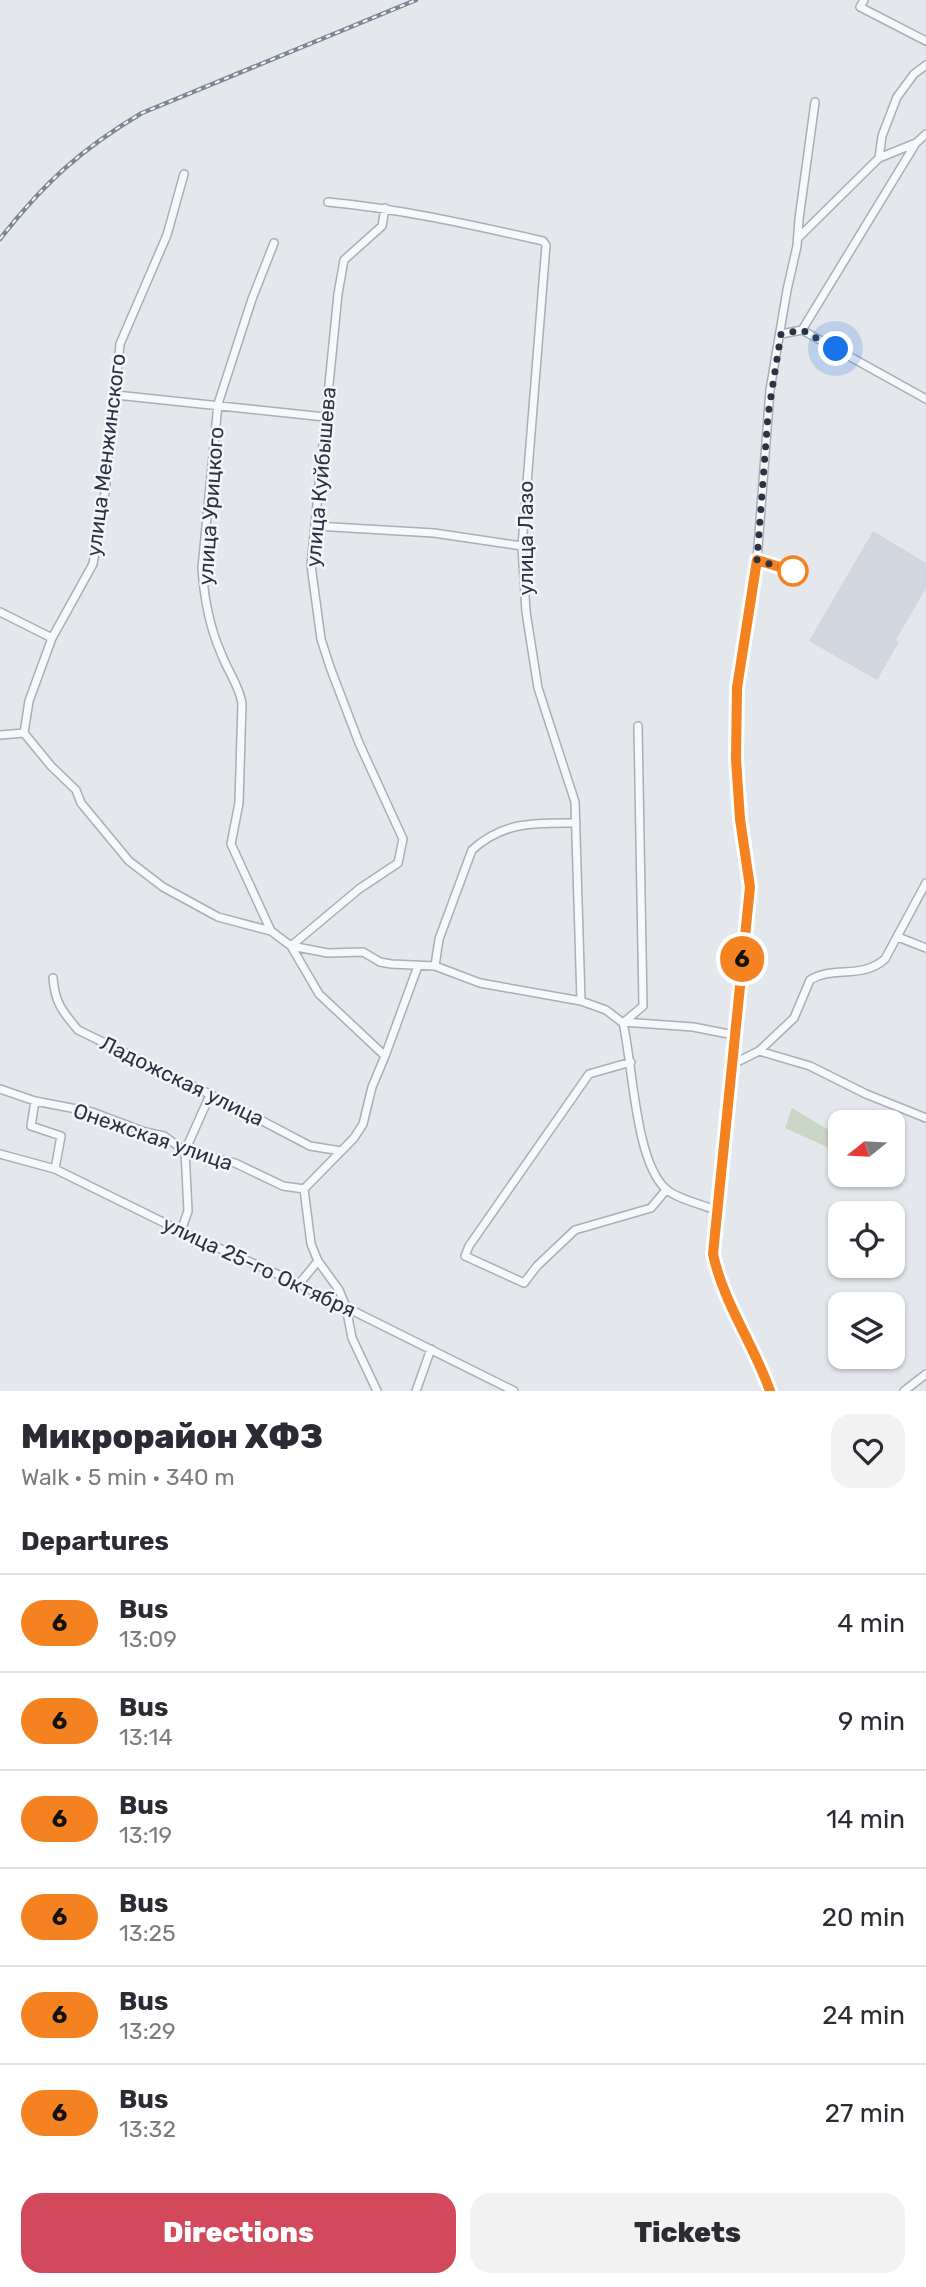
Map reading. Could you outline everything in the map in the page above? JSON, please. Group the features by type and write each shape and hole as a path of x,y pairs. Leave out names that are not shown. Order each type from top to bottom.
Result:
{"street":[{"path":"864,0 860,7 926,41"},
{"path":"879,158 882,136 897,97 914,74 926,65"},
{"path":"770,1391 716,1271 713,1254 750,887 740,819 736,759 737,688 757,560 770,390 799,238 799,219 815,102"},
{"path":"802,330 916,143 926,134"},
{"path":"799,238 879,158 916,143"},
{"name":"улица Менжинского","path":"24,733 29,702 52,638 93,564 105,492 120,344 167,235 184,174"},
{"name":"улица Лазо","path":"328,202 385,208 464,223 544,241 546,245 522,546 526,612 538,688 575,802 580,1001"},
{"name":"улица Куйбышева","path":"291,946 359,889 398,863 403,839 359,743 321,639 311,565 338,294 344,260 382,226 385,208"},
{"name":"улица Урицкого","path":"271,931 231,844 239,803 242,703 238,688 217,644 204,592 202,568 218,404 252,299 274,243"},
{"path":"781,334 802,330 926,399"},
{"path":"116,395 325,417"},
{"path":"315,526 434,533 522,546"},
{"path":"0,612 52,638"},
{"path":"623,1023 643,1006 638,726"},
{"path":"0,735 24,733 51,766 76,790 81,803 129,861 163,887 218,917 271,931 291,946 319,994 385,1056"},
{"path":"435,966 439,939 472,850 483,840 509,827 576,823"},
{"path":"732,1065 758,1051 794,1018 810,980 817,975 830,972 853,973 876,966 885,958 926,883"},
{"path":"898,937 926,948"},
{"path":"291,946 328,953 363,952 380,962 435,966 480,984 580,1001 606,1010 623,1023 693,1027 734,1035"},
{"path":"377,1391 352,1338 346,1307 339,1290 318,1261 311,1244 304,1189 354,1138 363,1124 372,1087 418,965"},
{"name":"Ладожская улица","path":"53,978 54,996 62,1012 78,1030 310,1146 341,1150"},
{"path":"623,1023 642,1145 648,1164 666,1190 716,1210"},
{"path":"758,1051 810,1066 866,1094 926,1118"},
{"path":"631,1062 589,1074 469,1246 465,1256 524,1283 537,1266 575,1230 651,1208 666,1190"},
{"name":"Онежская улица","path":"0,1089 35,1101 92,1112 145,1132 164,1136 185,1151 235,1163 283,1186 304,1189"},
{"path":"181,1231 188,1211 185,1151 210,1095"},
{"path":"35,1101 31,1126 61,1136 55,1169"},
{"name":"улица 25-го Октября","path":"0,1154 55,1169 181,1231 299,1284 514,1391"},
{"path":"299,1284 318,1261"},
{"path":"416,1391 431,1349"},
{"path":"904,1391 926,1374"}],"shaded area":[{"path":"873,531 926,563 926,588 877,680 809,641"}],"green space":[{"path":"792,1108 828,1130 828,1148 785,1128"}],"railway":[{"path":"0,239 65,168 100,140 142,113 416,0"}],"bus line":[{"name":"6","path":"770,1391 716,1271 713,1254 750,887 740,819 736,759 737,688 757,560 799,573"}],"route":[{"path":"793,571 757,560 770,390 781,334 802,330 836,349"}]}
